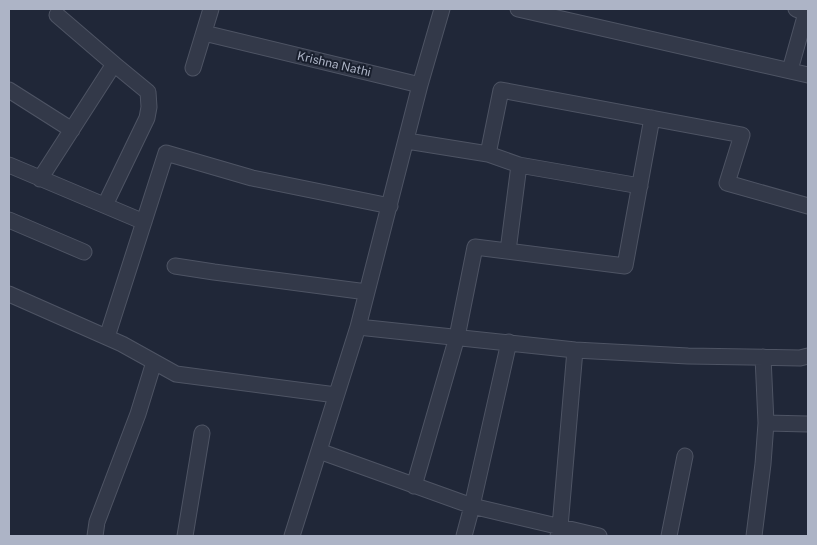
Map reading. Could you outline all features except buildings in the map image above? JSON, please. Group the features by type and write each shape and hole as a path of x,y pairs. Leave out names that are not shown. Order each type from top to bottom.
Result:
{"street":[{"path":"193,68 211,9"},
{"path":"292,536 358,327 420,85 442,9"},
{"path":"518,9 808,74"},
{"path":"790,70 806,12 796,9"},
{"path":"54,11 148,92 149,107 147,118 104,205"},
{"name":"Krishna Nathi","path":"204,33 420,85"},
{"path":"40,179 114,64"},
{"path":"9,90 72,130"},
{"path":"488,154 501,90 742,135 727,183 808,206"},
{"path":"414,486 457,337 475,247 625,266 652,118"},
{"path":"407,141 488,154 519,165 640,186"},
{"path":"106,337 166,153 252,178 390,206"},
{"path":"9,165 144,222"},
{"path":"508,251 519,165"},
{"path":"9,220 84,252"},
{"path":"175,266 367,292"},
{"path":"9,294 122,344 176,374 336,395"},
{"path":"358,327 575,350 688,356 800,358 808,356"},
{"path":"464,536 509,342"},
{"path":"559,532 575,350"},
{"path":"754,536 766,423 763,357"},
{"path":"95,536 97,522 138,414 154,362"},
{"path":"766,423 808,424"},
{"path":"185,536 202,433"},
{"path":"319,451 472,506 559,532 599,536"},
{"path":"669,536 685,456"}]}
